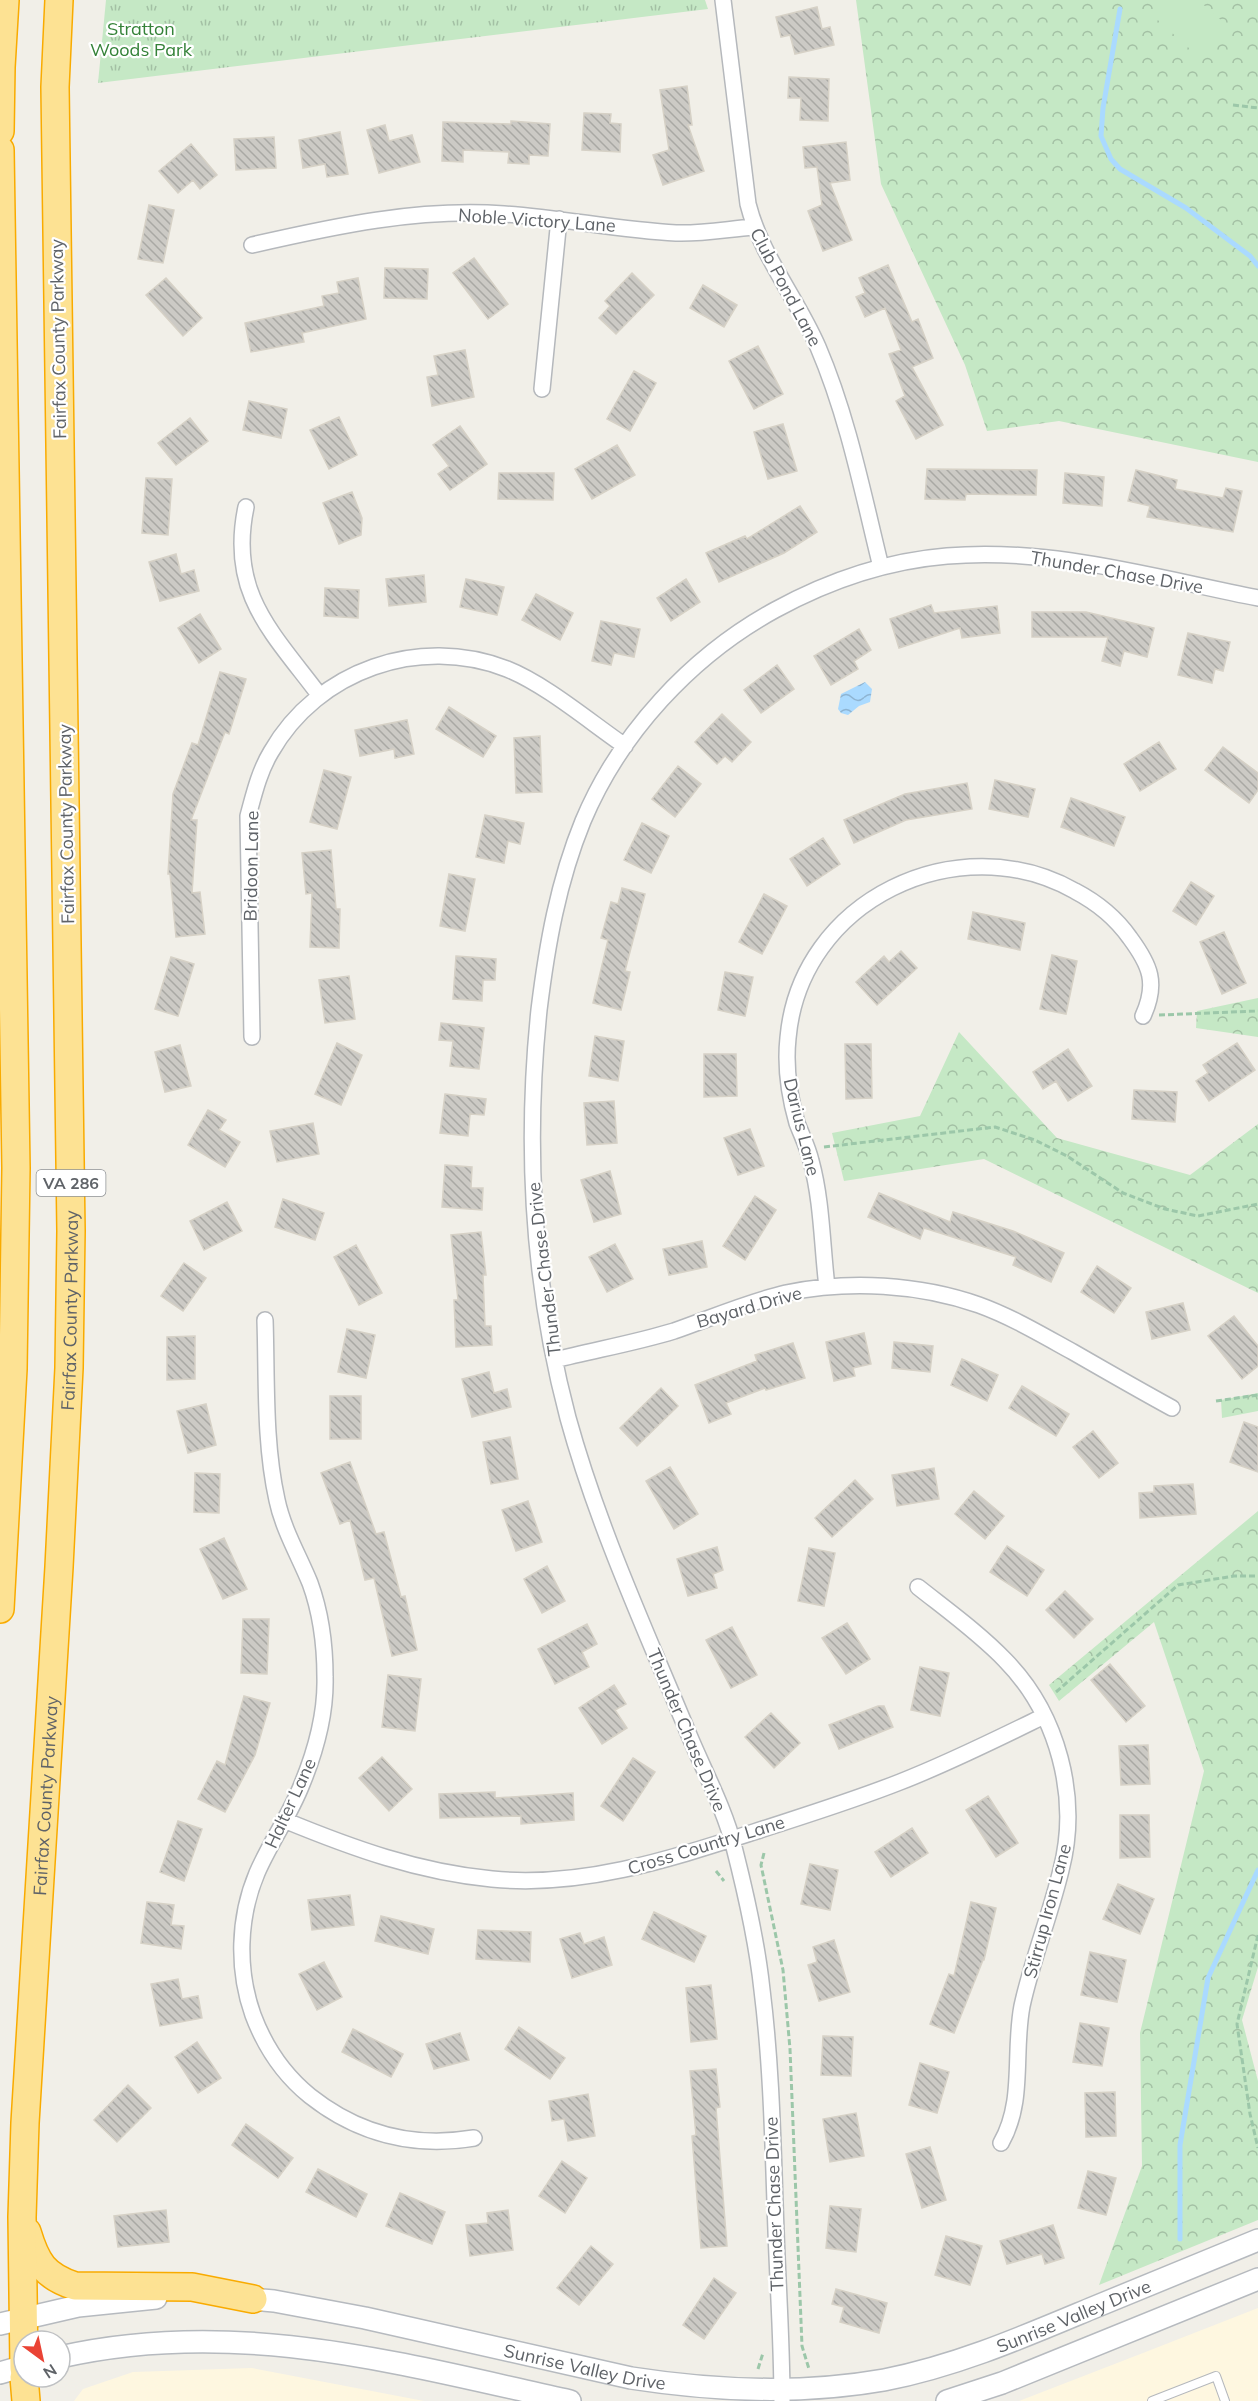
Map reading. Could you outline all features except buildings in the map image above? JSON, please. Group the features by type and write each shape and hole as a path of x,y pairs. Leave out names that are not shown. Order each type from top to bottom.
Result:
{"highway":[{"path":"0,131 5,0"},
{"name":"Fairfax County Parkway","path":"12,2321 22,2217 25,2123 62,1509 69,1368 72,1231 55,87 59,0"},
{"name":"VA 286","path":"0,150 16,1168 13,1369 0,1609"},
{"path":"22,2217 38,2261 47,2273 58,2281 75,2286 192,2287 253,2299"}],"main road":[{"name":"Sunrise Valley Drive","path":"12,2321 78,2306 145,2298 201,2296 253,2299 365,2318 631,2378 696,2388 782,2395 883,2380 954,2362 999,2347 1258,2240"},
{"name":"Sunrise Valley Drive","path":"947,2401 1043,2367 1258,2279"},
{"name":"Sunrise Valley Drive","path":"72,2355 149,2343 210,2341 275,2344 355,2356 570,2401"}],"street":[{"name":"Club Pond Lane","path":"723,0 748,204 753,227 799,308 833,384 881,567"},
{"name":"Noble Victory Lane","path":"252,245 325,228 395,217 443,214 491,214 558,219 678,233 753,227"},
{"path":"542,389 558,219"},
{"path":"246,507 242,528 241,555 252,598 268,627 320,696"},
{"name":"Thunder Chase Drive","path":"782,2395 768,2044 755,1943 733,1839 605,1532 583,1468 555,1360 545,1310 535,1222 532,1148 534,1061 543,976 556,902 566,866 585,817 603,780 657,704 688,672 723,643 760,618 798,598 843,579 881,567 943,556 992,554 1064,559 1258,598"},
{"name":"Bridoon Lane","path":"252,1037 248,816 256,785 270,754 302,711 320,696 349,676 381,664 414,657 460,657 507,669 529,680 625,746"},
{"name":"Darius Lane","path":"826,1287 816,1184 790,1097 787,1072 788,1037 792,1012 816,957 848,918 888,889 918,876 950,868 998,867 1030,872 1060,882 1087,898 1126,933 1144,958 1150,973 1152,988 1143,1016"},
{"name":"Bayard Drive","path":"555,1360 673,1331 743,1305 786,1293 826,1287 869,1286 911,1289 980,1305 1021,1323 1172,1408"},
{"name":"Halter Lane","path":"265,1320 271,1470 278,1503 311,1586 319,1616 324,1658 323,1712 316,1744 302,1786 256,1874 247,1905 242,1932 243,1976 249,2003 258,2028 283,2070 302,2090 325,2108 350,2123 383,2135 421,2142 449,2142 474,2138"},
{"name":"Stirrup Iron Lane","path":"918,1587 1007,1662 1028,1688 1044,1716 1057,1747 1065,1778 1068,1808 1067,1840 1062,1869 1022,2007 1017,2043 1015,2107 1010,2126 1000,2143"},
{"name":"Cross Country Lane","path":"284,1820 354,1849 400,1863 446,1873 494,1879 530,1880 578,1877 625,1870 672,1858 900,1782 1044,1716"}],"lane":[{"path":"1152,2401 1216,2376 1225,2401"}],"path":[{"path":"1233,105 1258,108"},
{"path":"1143,1016 1258,1011"},
{"path":"807,1149 995,1127 1035,1140 1067,1156 1123,1193 1165,1209 1198,1216 1258,1204"},
{"path":"1216,1401 1258,1395"},
{"path":"1056,1692 1178,1586 1234,1576 1258,1576"},
{"path":"716,1871 728,1890"},
{"path":"1258,1935 1237,2024 1250,2114 1258,2148"},
{"path":"758,2370 763,2354 762,2342"}],"shaded area":[{"path":"1258,2308 1258,2401 1019,2401 1143,2353"},
{"path":"252,2368 424,2401 74,2401 83,2389 133,2372"}],"green space":[{"name":"Stratton Woods Park","path":"106,0 705,0 708,9 98,83"},
{"path":"856,0 1258,0 1258,462 1059,421 987,431 965,365 881,184"},
{"path":"1162,0 1198,0 1229,27 1200,58 1150,13"},
{"path":"1258,998 1258,1037 1196,1028 1197,1011"},
{"path":"959,1032 1057,1138 1190,1175 1258,1124 1258,1293 984,1159 844,1181 832,1133 920,1116"},
{"path":"1258,1393 1258,1411 1222,1418 1221,1400"},
{"path":"1258,1511 1258,1967 1242,2020 1258,2081 1258,2220 1099,2285 1142,2166 1140,2033 1204,1771 1154,1622 1059,1701 1049,1685"}],"water":[{"path":"865,682 872,689 870,702 859,706 848,715 841,713 838,709 841,694"}],"waterway":[{"path":"1120,9 1103,108 1101,136 1111,159 1120,169 1186,208 1250,256 1258,266"},
{"path":"1180,2239 1180,2145 1208,1978 1258,1870"}]}
